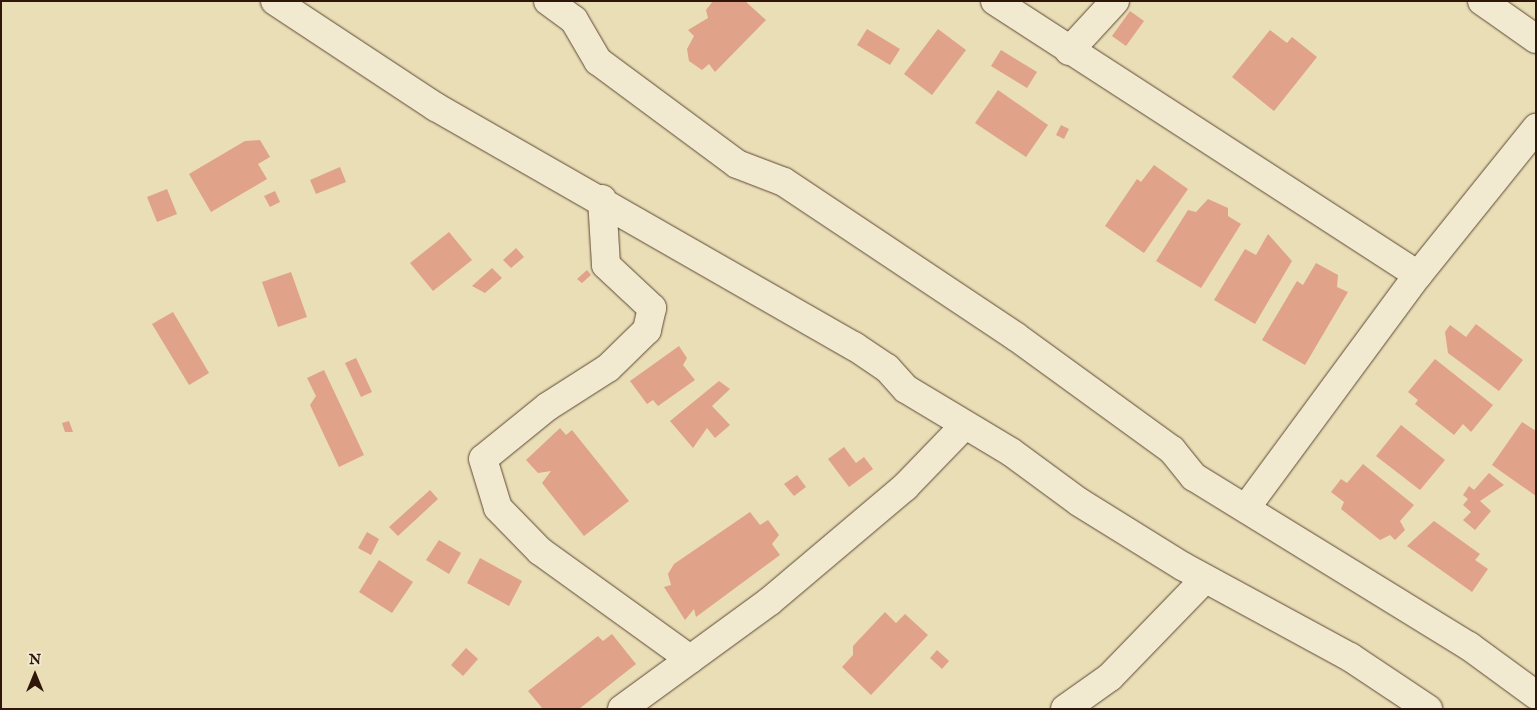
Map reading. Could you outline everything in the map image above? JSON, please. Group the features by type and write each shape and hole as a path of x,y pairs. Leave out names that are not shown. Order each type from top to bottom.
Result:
{"street":[{"path":"276,1 436,106 602,199 854,346 887,368 906,389 964,426 1011,452 1079,502 1205,579 1350,657 1428,709"},
{"path":"548,1 574,20 598,61 655,106 737,164 784,182 1016,336 1172,450 1194,478 1246,508 1469,646 1536,695"},
{"path":"996,1 1069,51 1418,275"},
{"path":"1069,51 1115,1"},
{"path":"1482,1 1536,39"},
{"path":"1246,508 1418,275 1536,128"},
{"path":"602,199 606,265 652,308 646,330 608,368 547,407 482,459 498,508 540,550 690,659"},
{"path":"622,709 808,569 904,487 964,426"},
{"path":"1066,709 1110,677 1205,579"}],"building":[{"path":"713,1 745,1 766,20 715,72 709,64 702,70 689,61 687,49 694,36 688,30 708,18 706,10"},
{"path":"1130,11 1144,21 1126,46 1112,36"},
{"path":"867,29 900,49 890,65 857,45"},
{"path":"938,29 966,50 932,95 904,74"},
{"path":"1270,30 1287,43 1292,37 1317,57 1274,111 1232,77"},
{"path":"1001,50 1037,72 1027,88 991,66"},
{"path":"998,90 1048,125 1026,157 975,123"},
{"path":"1061,125 1069,129 1064,139 1056,135"},
{"path":"260,140 270,157 258,164 267,179 211,212 189,174 245,141"},
{"path":"1154,165 1188,189 1144,253 1105,226 1137,179 1141,182"},
{"path":"340,167 346,182 316,194 310,180"},
{"path":"167,189 177,214 157,222 147,197"},
{"path":"275,191 280,202 270,207 264,196"},
{"path":"1208,199 1228,208 1228,216 1241,224 1201,288 1156,261 1188,210 1196,212"},
{"path":"449,232 472,260 433,291 410,263"},
{"path":"1268,234 1292,261 1255,324 1214,300 1245,249 1256,255"},
{"path":"516,248 524,257 511,268 503,260"},
{"path":"1316,263 1338,275 1337,287 1348,292 1305,365 1262,340 1297,281 1303,285"},
{"path":"492,268 502,278 485,293 472,286"},
{"path":"587,270 591,275 582,283 577,279"},
{"path":"291,272 307,317 278,327 262,282"},
{"path":"173,312 209,373 189,385 152,324"},
{"path":"1476,324 1523,360 1499,391 1448,353 1445,332 1450,325 1466,337"},
{"path":"679,346 687,358 683,365 695,380 658,406 653,400 647,404 630,381"},
{"path":"356,358 372,392 361,397 345,363"},
{"path":"1435,359 1493,405 1471,432 1463,424 1454,435 1415,404 1418,400 1408,392"},
{"path":"324,370 364,455 339,467 310,405 316,396 307,378"},
{"path":"719,381 730,389 712,406 730,425 715,438 707,428 693,448 670,421"},
{"path":"69,421 73,432 65,432 62,423"},
{"path":"1522,422 1536,431 1536,496 1492,465"},
{"path":"1401,425 1445,460 1420,490 1376,456"},
{"path":"560,428 566,435 572,430 629,501 584,536 542,483 551,471 538,473 526,460"},
{"path":"844,447 856,463 864,457 873,469 849,487 828,459"},
{"path":"1363,464 1414,505 1400,521 1405,530 1395,540 1390,535 1380,540 1341,509 1344,502 1331,492 1341,479 1347,483"},
{"path":"1489,473 1504,485 1480,501 1491,511 1475,530 1463,520 1471,512 1463,505 1468,499 1463,495 1469,486 1474,490"},
{"path":"797,475 806,487 794,496 784,484"},
{"path":"430,490 438,499 398,536 389,527"},
{"path":"750,512 760,525 768,520 779,535 772,544 780,555 696,617 694,609 685,620 664,587 671,585 668,574 674,564"},
{"path":"1434,521 1480,554 1475,560 1488,569 1472,592 1407,546"},
{"path":"367,532 379,539 371,555 358,548"},
{"path":"439,540 461,553 449,574 426,560"},
{"path":"480,558 522,581 509,606 467,583"},
{"path":"379,560 413,582 392,613 359,592"},
{"path":"885,612 896,623 905,614 928,635 871,695 842,667 853,655 853,646"},
{"path":"612,634 636,664 579,709 543,709 528,691 598,636 603,641"},
{"path":"466,648 478,659 463,676 451,665"},
{"path":"937,650 949,661 942,669 930,658"}]}
